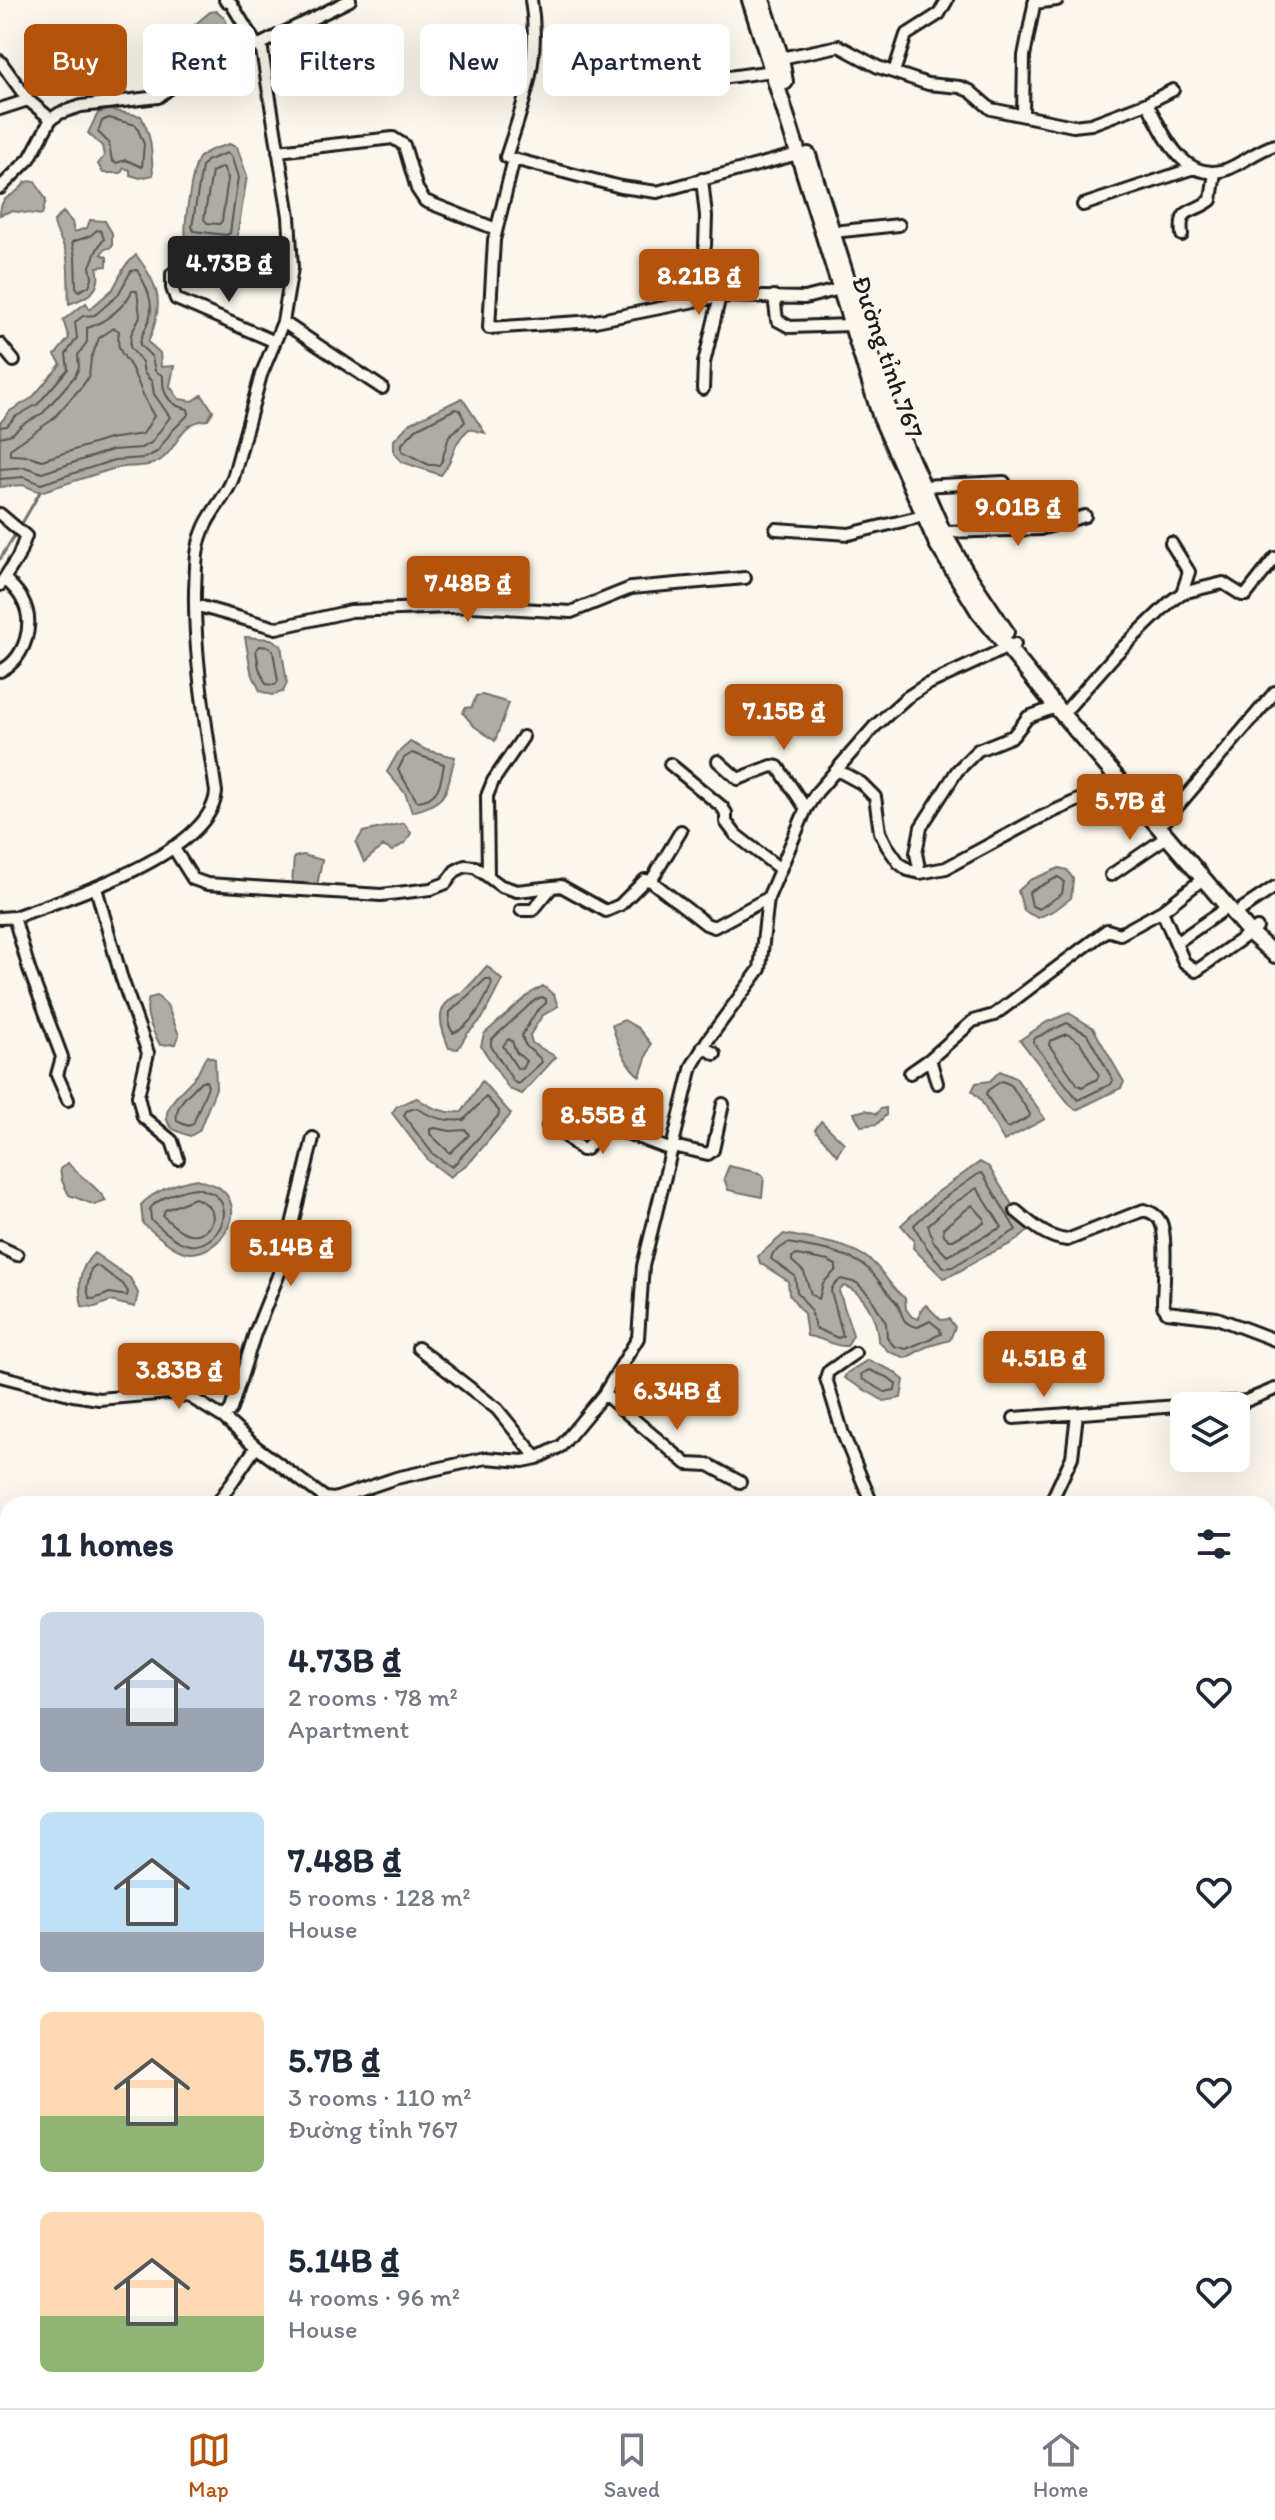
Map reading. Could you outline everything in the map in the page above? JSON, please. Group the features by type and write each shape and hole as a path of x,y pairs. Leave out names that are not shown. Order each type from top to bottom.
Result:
{"main road":[{"name":"Đường tỉnh 767","path":"750,0 768,36"},
{"name":"Đường tỉnh 767","path":"762,0 768,36 885,400 943,532 1012,646"},
{"name":"Đường tỉnh 767","path":"777,65 798,154 850,325 881,418 923,516 979,612 1012,646 1120,781 1204,878 1236,908"},
{"name":"Đường tỉnh 767","path":"1062,707 1166,820 1272,952"}],"street":[{"path":"0,188 30,158 51,119 60,113 81,106 158,97 194,70 259,45 350,0"},
{"path":"531,0 533,62 530,84 506,157 641,192 657,192 798,154"},
{"path":"894,72 906,35 939,14 947,0"},
{"path":"1023,115 1024,56 1034,1 1057,0"},
{"path":"0,918 14,917 96,888 140,867 198,829 216,801 199,678 196,559 202,531 228,493 233,478 261,375 283,322 292,268 289,216 259,45 230,1"},
{"path":"730,74 777,65 839,46 928,84 970,91 991,109 1073,126 1091,124 1173,90"},
{"path":"0,61 28,100 51,119"},
{"path":"0,109 28,100"},
{"path":"1147,103 1174,153 1194,168 1215,172 1227,169 1275,145"},
{"path":"278,151 393,138 404,145 417,189 425,201 496,229"},
{"path":"514,159 496,229 488,325 493,329 595,321 720,296 805,298 840,289"},
{"path":"1083,205 1194,168"},
{"path":"1182,235 1180,219 1183,214 1211,200 1215,172"},
{"path":"702,179 705,246"},
{"path":"833,232 899,225"},
{"path":"172,274 176,299 273,341"},
{"path":"703,389 704,363 720,296"},
{"path":"774,296 777,320 790,327 850,325"},
{"path":"283,322 382,388"},
{"path":"0,344 14,361"},
{"path":"921,486 1004,482"},
{"path":"0,514 18,528 25,540 2,582 23,600 27,634 16,661 0,671"},
{"path":"776,529 849,534 923,516"},
{"path":"943,532 1040,529 1085,516"},
{"path":"920,873 916,853 921,827 957,771 978,750 1013,736 1028,717 1062,707 1182,593 1189,572 1171,543"},
{"path":"1182,593 1223,583 1246,595 1275,558"},
{"path":"195,605 276,628 351,611 472,606 571,612 631,588 745,578"},
{"path":"347,1496 396,1478 486,1458 523,1461 537,1458 561,1446 604,1394 638,1338 643,1266 692,1066 703,1046 760,969 768,898 806,809 874,727 906,698 926,685 1012,646"},
{"path":"1166,820 1275,692"},
{"path":"488,876 487,796 493,781 523,737"},
{"path":"718,761 738,779 772,766 778,767 806,809"},
{"path":"670,764 722,807 726,822 736,835 780,869"},
{"path":"837,770 861,783 875,797 880,832 887,846 899,863 908,870 920,873 946,868 1037,819 1120,781"},
{"path":"651,881 681,831"},
{"path":"1111,875 1168,836"},
{"path":"173,847 193,879 207,884 381,895 431,889 446,883 455,871 465,866 475,867 501,886 517,891 561,886 606,911 620,905 641,882 651,881 714,927 768,898"},
{"path":"910,1073 973,1021 994,1015 1107,930 1120,934 1162,911 1204,878"},
{"path":"521,910 533,910 552,887"},
{"path":"1176,943 1275,887"},
{"path":"96,888 121,976 148,1053 138,1088 142,1113 149,1123 172,1141 178,1159"},
{"path":"1162,911 1184,962 1196,971 1254,930"},
{"path":"14,917 29,969 62,1057 57,1075 68,1100"},
{"path":"703,1046 715,1054"},
{"path":"930,1059 937,1083"},
{"path":"548,1126 565,1135 582,1150 600,1134 613,1128 672,1148 708,1154 713,1150 723,1104"},
{"path":"224,1418 231,1409 255,1333 282,1266 313,1138"},
{"path":"1016,1211 1044,1233 1067,1240 1144,1210 1153,1213 1161,1221 1165,1234 1163,1306 1167,1312 1217,1318 1275,1340"},
{"path":"0,1247 17,1255"},
{"path":"418,1348 497,1409 537,1458"},
{"path":"855,1353 828,1372 826,1378 843,1434 869,1496"},
{"path":"0,1376 99,1399 180,1394 190,1397 224,1418 320,1496"},
{"path":"1014,1418 1246,1401 1275,1389"},
{"path":"604,1394 687,1464 709,1465 740,1482"},
{"path":"1054,1496 1072,1457 1077,1414"},
{"path":"222,1496 256,1447"}],"water":[{"path":"217,11 227,24 196,24 210,12"},
{"path":"109,110 141,116 150,139 153,175 140,178 130,175 130,170 124,168 121,173 103,173 98,164 104,156 102,146 88,133 98,113"},
{"path":"229,144 237,147 247,176 235,249 186,237 185,231 197,162 206,152"},
{"path":"35,181 46,200 42,215 11,211 0,215 6,199 25,182"},
{"path":"63,212 72,222 74,232 87,228 90,220 105,221 112,233 112,247 101,254 107,257 107,266 97,267 98,282 93,292 69,304 66,253 54,221"},
{"path":"136,255 151,277 157,297 156,318 148,342 160,353 161,367 174,366 170,386 179,399 193,401 202,395 213,411 208,420 185,429 162,459 150,464 113,469 40,492 23,485 0,487 0,423 10,411 32,398 61,364 55,355 69,338 63,320 86,303 90,309 113,289 125,266"},
{"path":"462,398 485,433 469,429 441,475 402,462 394,453 394,440 410,423"},
{"path":"245,637 271,639 281,645 287,683 283,692 272,695 260,691 251,671"},
{"path":"476,696 509,703 495,741 474,726 463,713 465,708 472,707"},
{"path":"410,742 426,750 455,757 444,794 434,804 412,812 405,793 387,772 398,753"},
{"path":"404,823 411,833 406,842 392,851 383,846 364,862 356,843 363,832"},
{"path":"303,855 322,860 317,886 292,884 294,857"},
{"path":"1059,868 1067,870 1073,879 1071,898 1038,918 1024,911 1018,891 1030,880"},
{"path":"487,966 502,980 482,1019 458,1049 449,1048 441,1024 442,1011"},
{"path":"543,986 554,995 558,1006 542,1016 530,1035 532,1043 556,1057 522,1094 509,1089 481,1046 484,1034"},
{"path":"157,996 167,1005 179,1035 176,1044 160,1045 152,1028 147,1004 149,998"},
{"path":"1069,1013 1093,1028 1124,1082 1121,1088 1076,1110 1020,1040 1047,1022"},
{"path":"624,1020 638,1028 651,1044 640,1076 626,1061 612,1025"},
{"path":"207,1056 215,1059 216,1088 199,1131 190,1136 172,1128 167,1114 175,1098 198,1073"},
{"path":"1000,1071 1016,1078 1045,1119 1004,1141 980,1099 972,1091 976,1083 990,1081"},
{"path":"482,1081 511,1114 471,1161 450,1177 428,1160 392,1113 397,1106 417,1098 438,1110 462,1112"},
{"path":"886,1108 886,1115 877,1124 861,1126 854,1113 866,1110 877,1114 880,1109"},
{"path":"821,1121 844,1143 837,1155 815,1130"},
{"path":"980,1162 989,1167 1028,1231 1013,1243 943,1278 913,1248 914,1240 901,1225 935,1194"},
{"path":"68,1163 106,1201 95,1205 69,1195 60,1169"},
{"path":"729,1166 764,1177 762,1197 728,1190 724,1178"},
{"path":"197,1179 221,1189 229,1198 232,1209 231,1219 221,1238 202,1251 191,1253 172,1246 143,1224 141,1205 167,1188"},
{"path":"784,1234 829,1242 861,1254 875,1264 905,1298 906,1309 912,1317 919,1319 920,1311 926,1305 941,1320 949,1319 955,1327 950,1340 926,1347 906,1358 889,1352 878,1341 873,1316 864,1301 844,1286 839,1291 853,1335 847,1346 807,1336 804,1314 789,1294 788,1281 760,1263 758,1256"},
{"path":"94,1253 130,1278 138,1293 135,1307 110,1301 95,1307 82,1306 80,1278"},
{"path":"868,1360 893,1371 904,1380 901,1398 884,1401 844,1378"}],"waterway":[{"path":"20,527 40,492"},
{"path":"0,559 16,533"}]}
